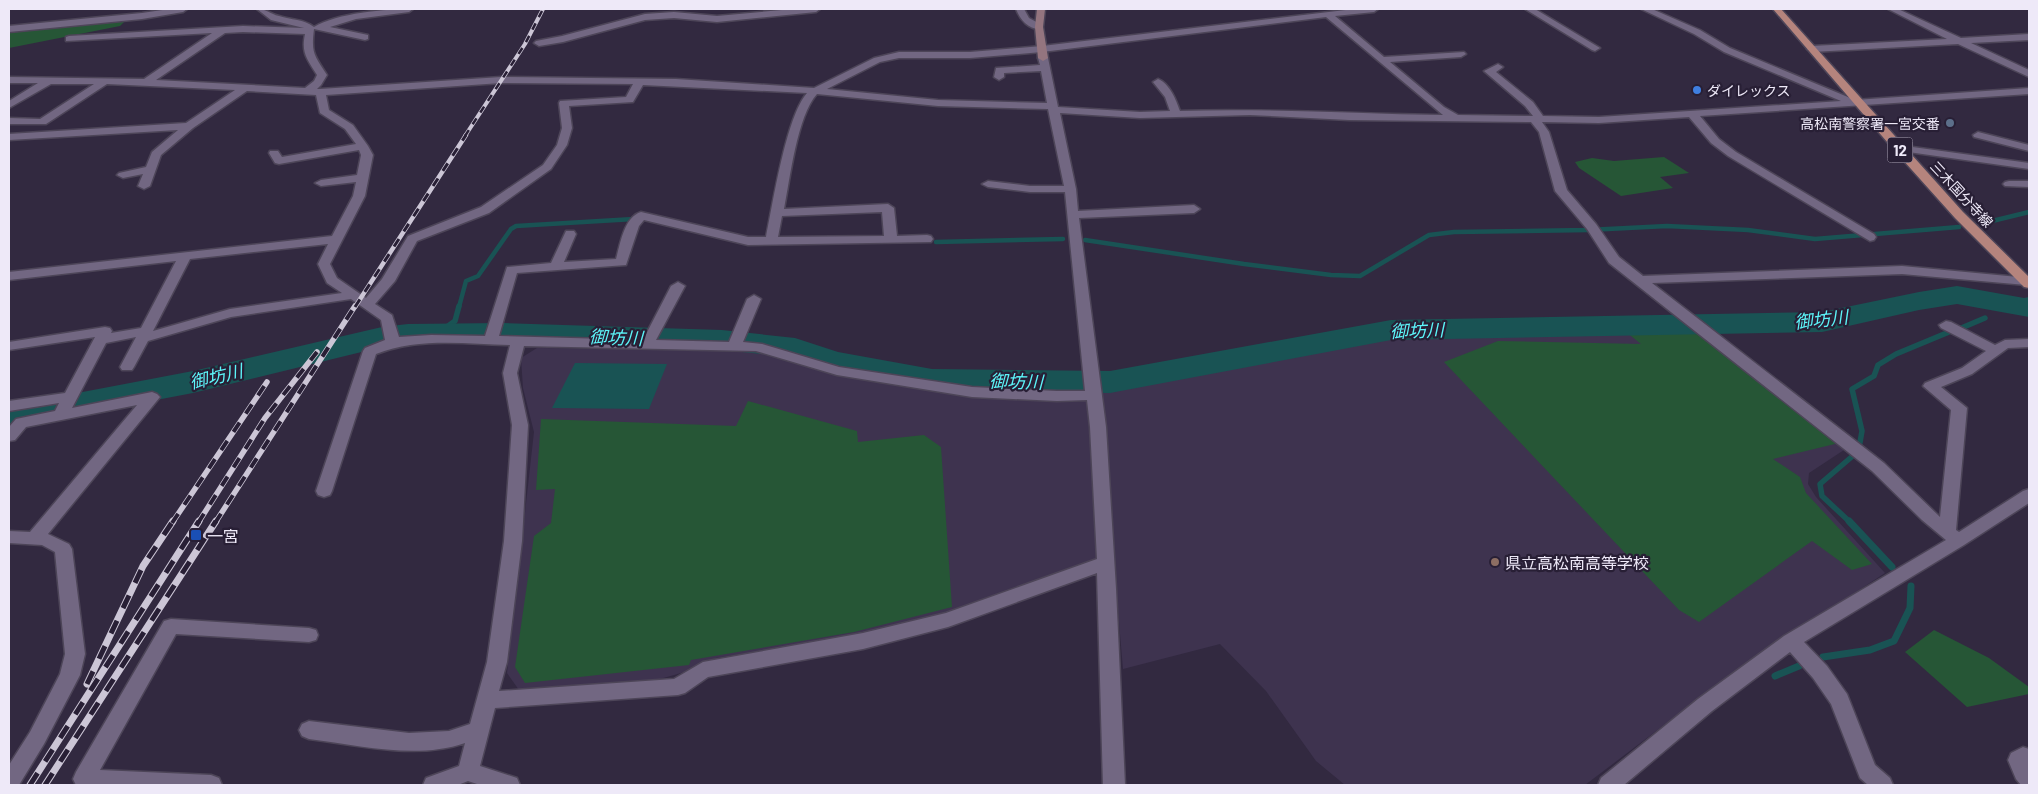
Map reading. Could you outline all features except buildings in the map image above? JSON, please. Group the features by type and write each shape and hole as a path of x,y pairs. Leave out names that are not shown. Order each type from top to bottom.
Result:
{"main road":[{"name":"三木国分寺線","path":"1777,9 1898,148 2011,268"}],"street":[{"path":"9,29 142,16 183,9"},
{"path":"261,9 274,18 303,24 313,29 355,17 409,9"},
{"path":"540,43 563,39 645,17 709,13 717,19 816,9"},
{"path":"1020,9 1026,20 1039,27"},
{"path":"1041,9 1039,27 1043,59 1070,189 1090,372 1098,427 1114,785"},
{"path":"999,77 999,70 1043,59 1328,14 1374,9"},
{"path":"1529,9 1595,48"},
{"path":"1645,9 1698,32 1727,50 1858,103"},
{"path":"1892,9 2029,74"},
{"path":"1328,14 1440,109 1456,118"},
{"path":"313,29 307,46 309,55 322,76 314,91"},
{"path":"69,39 225,30 313,29 365,37"},
{"path":"146,82 225,30"},
{"path":"1812,49 2029,37"},
{"path":"1384,60 1461,54"},
{"path":"771,241 797,120 806,100 813,92 888,57 970,55 1043,59"},
{"path":"1498,67 1490,71 1529,104 1544,132 1561,191 1594,229 1614,260 1878,467 1952,537"},
{"path":"9,80 146,82 314,91 501,80 638,82 738,85 938,103 1052,108 1108,114 1250,112 1349,117 1599,120 2029,91"},
{"path":"9,105 52,80"},
{"path":"9,121 42,122 106,81"},
{"path":"367,305 388,281 412,239 485,210 547,167 562,145 567,128 564,103 629,100 638,82"},
{"path":"1158,82 1170,97 1176,114"},
{"path":"144,186 156,154 189,126 246,87"},
{"path":"314,91 324,111 349,128 363,146 366,155 359,196 324,264 332,280 387,318 392,339"},
{"path":"2014,92 2029,100"},
{"path":"9,98 21,98"},
{"path":"1693,115 1715,141 1732,154 1870,237"},
{"path":"9,137 189,126"},
{"path":"1978,135 2029,148"},
{"path":"274,153 279,161 363,146"},
{"path":"1898,148 2029,166"},
{"path":"123,175 150,169"},
{"path":"321,183 361,178"},
{"path":"988,184 1022,189 1070,189"},
{"path":"2009,184 2029,184"},
{"path":"777,213 888,208 891,240"},
{"path":"1073,216 1194,209"},
{"path":"493,334 512,270 622,262 633,226 641,216 748,241 927,240"},
{"path":"556,267 570,234"},
{"path":"9,276 336,239"},
{"path":"127,367 185,256"},
{"path":"2011,268 2028,279"},
{"path":"1639,280 1902,270 2028,279"},
{"path":"650,339 678,286"},
{"path":"103,339 143,335 230,313 353,295"},
{"path":"735,342 754,299"},
{"path":"1946,325 1994,350"},
{"path":"9,346 105,331 103,339 60,416"},
{"path":"324,492 370,351 392,339 431,339 493,334 518,340 650,339 735,342 837,371 972,392 1057,396 1093,393"},
{"path":"468,772 497,662 513,541 520,425 510,373 518,340"},
{"path":"1952,537 1959,408 1930,386 1966,371 2005,344 2029,343"},
{"path":"9,436 21,423 152,397 36,538"},
{"path":"9,406 68,399"},
{"path":"1609,785 1704,705 1791,641 1952,537 2029,494"},
{"path":"9,537 45,538 63,549 76,654 70,676 9,783"},
{"path":"486,700 678,687 702,670 863,642 948,620 1105,563"},
{"path":"211,785 84,779 171,626 310,635"},
{"path":"1791,641 1820,672 1840,700 1867,771 1882,785"},
{"path":"309,730 410,742 450,740 478,730"},
{"path":"2023,756 2018,760 2023,772 2029,779"},
{"path":"434,785 468,772 509,785"}],"shaded area":[{"path":"127,19 120,26 9,48 9,32"},
{"path":"1664,157 1689,173 1660,177 1673,188 1621,196 1579,168 1575,162 1592,158 1614,161"},
{"name":"県立高松南高等学校","path":"1694,329 1847,448 1809,473 1808,484 1816,497 1885,573 1730,675 1585,785 1345,785 1316,761 1266,691 1220,644 1123,669 1113,552 987,601 927,620 858,636 716,658 709,665 653,681 519,690 507,673 534,432 523,388 521,358 537,348 755,350 837,375 969,396 1101,392 1387,333"},
{"path":"1696,331 1839,443 1773,459 1800,477 1806,493 1872,564 1852,570 1812,541 1699,622 1679,610 1444,362 1498,341 1641,344 1626,332"},
{"path":"575,363 667,364 649,409 552,408"},
{"path":"748,401 857,431 858,442 924,435 941,447 952,607 854,632 691,660 689,665 525,683 515,667 534,536 551,523 555,489 536,490 541,419 736,426"},
{"path":"1934,630 1989,658 2029,687 2029,694 1967,707 1905,652"}],"waterway":[{"path":"1984,223 2029,212"},
{"path":"459,307 466,281 478,276 511,229 516,226 634,219"},
{"path":"1085,240 1244,264 1331,275 1360,276 1429,235 1454,232 1588,230 1667,226 1748,230 1815,239 1959,227"},
{"path":"936,242 1063,239"},
{"name":"御坊川","path":"9,417 193,382 382,337 408,334 504,333 722,340 795,348 831,361 932,380 1110,382 1391,330 1822,322 1919,301 1957,295 2027,308 2029,306"},
{"path":"437,334 455,321 459,306"},
{"path":"1959,329 1985,318"},
{"path":"1859,448 1862,431 1852,389 1874,376 1878,365 1896,354 1949,332"},
{"path":"1850,522 1822,496 1820,484 1855,454"},
{"path":"1850,522 1892,567"},
{"path":"1823,657 1870,650 1894,641 1910,608 1911,586"},
{"path":"1775,676 1799,666"}],"railway":[{"path":"465,136 525,44 543,9"},
{"path":"355,307 466,135"},
{"path":"215,523 355,306"},
{"path":"198,523 265,418 317,352"},
{"path":"172,523 267,382"},
{"path":"87,684 143,566 173,521"},
{"path":"30,785 199,521"},
{"path":"45,785 216,521"}],"place":[{"name":"ダイレックス","path":"1697,90"},
{"name":"高松南警察署一宮交番","path":"1950,123"},
{"name":"一宮","path":"196,535"},
{"name":"県立高松南高等学校","path":"1495,562"}]}
